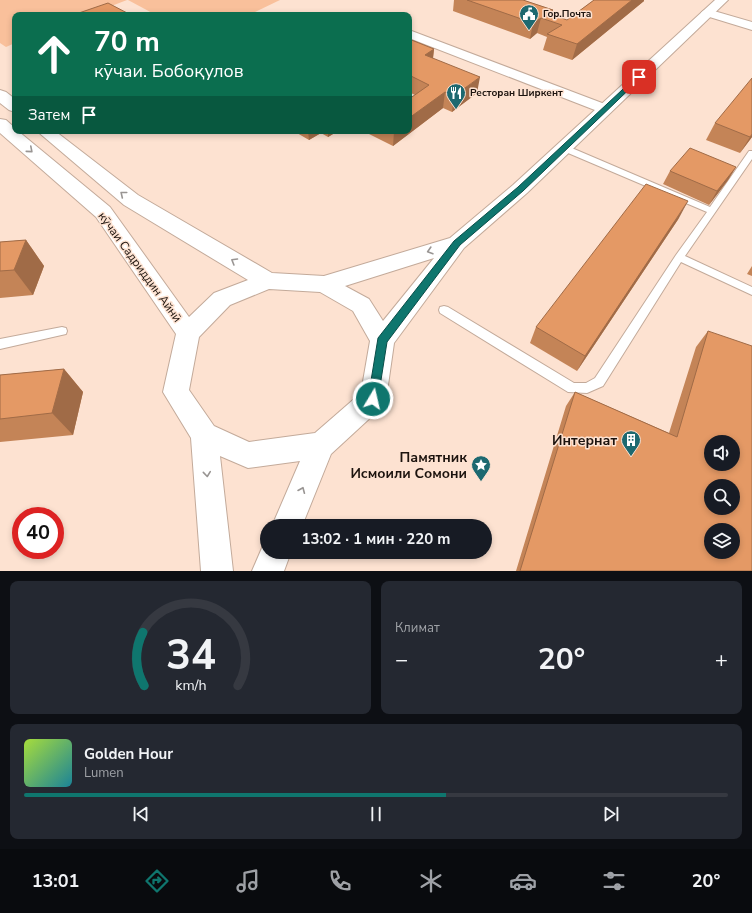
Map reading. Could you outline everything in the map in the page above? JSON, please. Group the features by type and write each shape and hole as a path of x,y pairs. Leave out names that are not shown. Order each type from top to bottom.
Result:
{"street":[{"path":"290,519 321,445 373,399 382,340 457,243 520,189 717,4 752,26"},
{"path":"412,35 605,109"},
{"name":"кӯчаи Садриддин Айнӣ","path":"0,124 103,212 188,333"},
{"path":"49,134 131,200 268,281"},
{"path":"217,571 204,435 176,392 188,333 222,299 268,281 324,284 457,243"},
{"path":"324,284 361,305 382,340"},
{"path":"204,435 248,455 321,445"}],"lane":[{"path":"564,148 712,211"},
{"path":"444,310 572,388 587,388 599,382 679,257 752,153"},
{"path":"679,257 752,291"},
{"path":"0,344 62,331"}],"shaded area":[{"path":"0,0 127,0 96,12 12,12 12,44 6,47 0,43"},
{"path":"128,0 280,0 255,12 150,12"}],"building":[{"path":"467,0 523,0 553,10 548,13 567,20 594,0 632,0 577,44 547,34 562,25 541,18 533,23"},
{"path":"108,3 125,12 82,12"},
{"path":"412,40 434,49 425,55 480,77 454,96 445,92 412,116 412,97 429,85 412,76"},
{"path":"752,78 752,134 750,137 715,123"},
{"path":"690,148 736,167 717,191 670,171"},
{"path":"646,184 688,201 585,356 536,327"},
{"path":"26,240 14,270 0,271 0,242"},
{"name":"Интернат","path":"708,331 752,346 752,571 520,571 575,392 677,437"},
{"path":"64,369 52,413 0,419 0,375"}],"place":[{"name":"Гор.Почта","path":"529,31"},
{"name":"Ресторан Ширкент","path":"456,110"},
{"name":"Интернат","path":"631,457"},
{"name":"Памятник Исмоили Сомони","path":"481,482"}],"route":[{"path":"373,399 382,340 457,243 520,189 639,77"}]}
